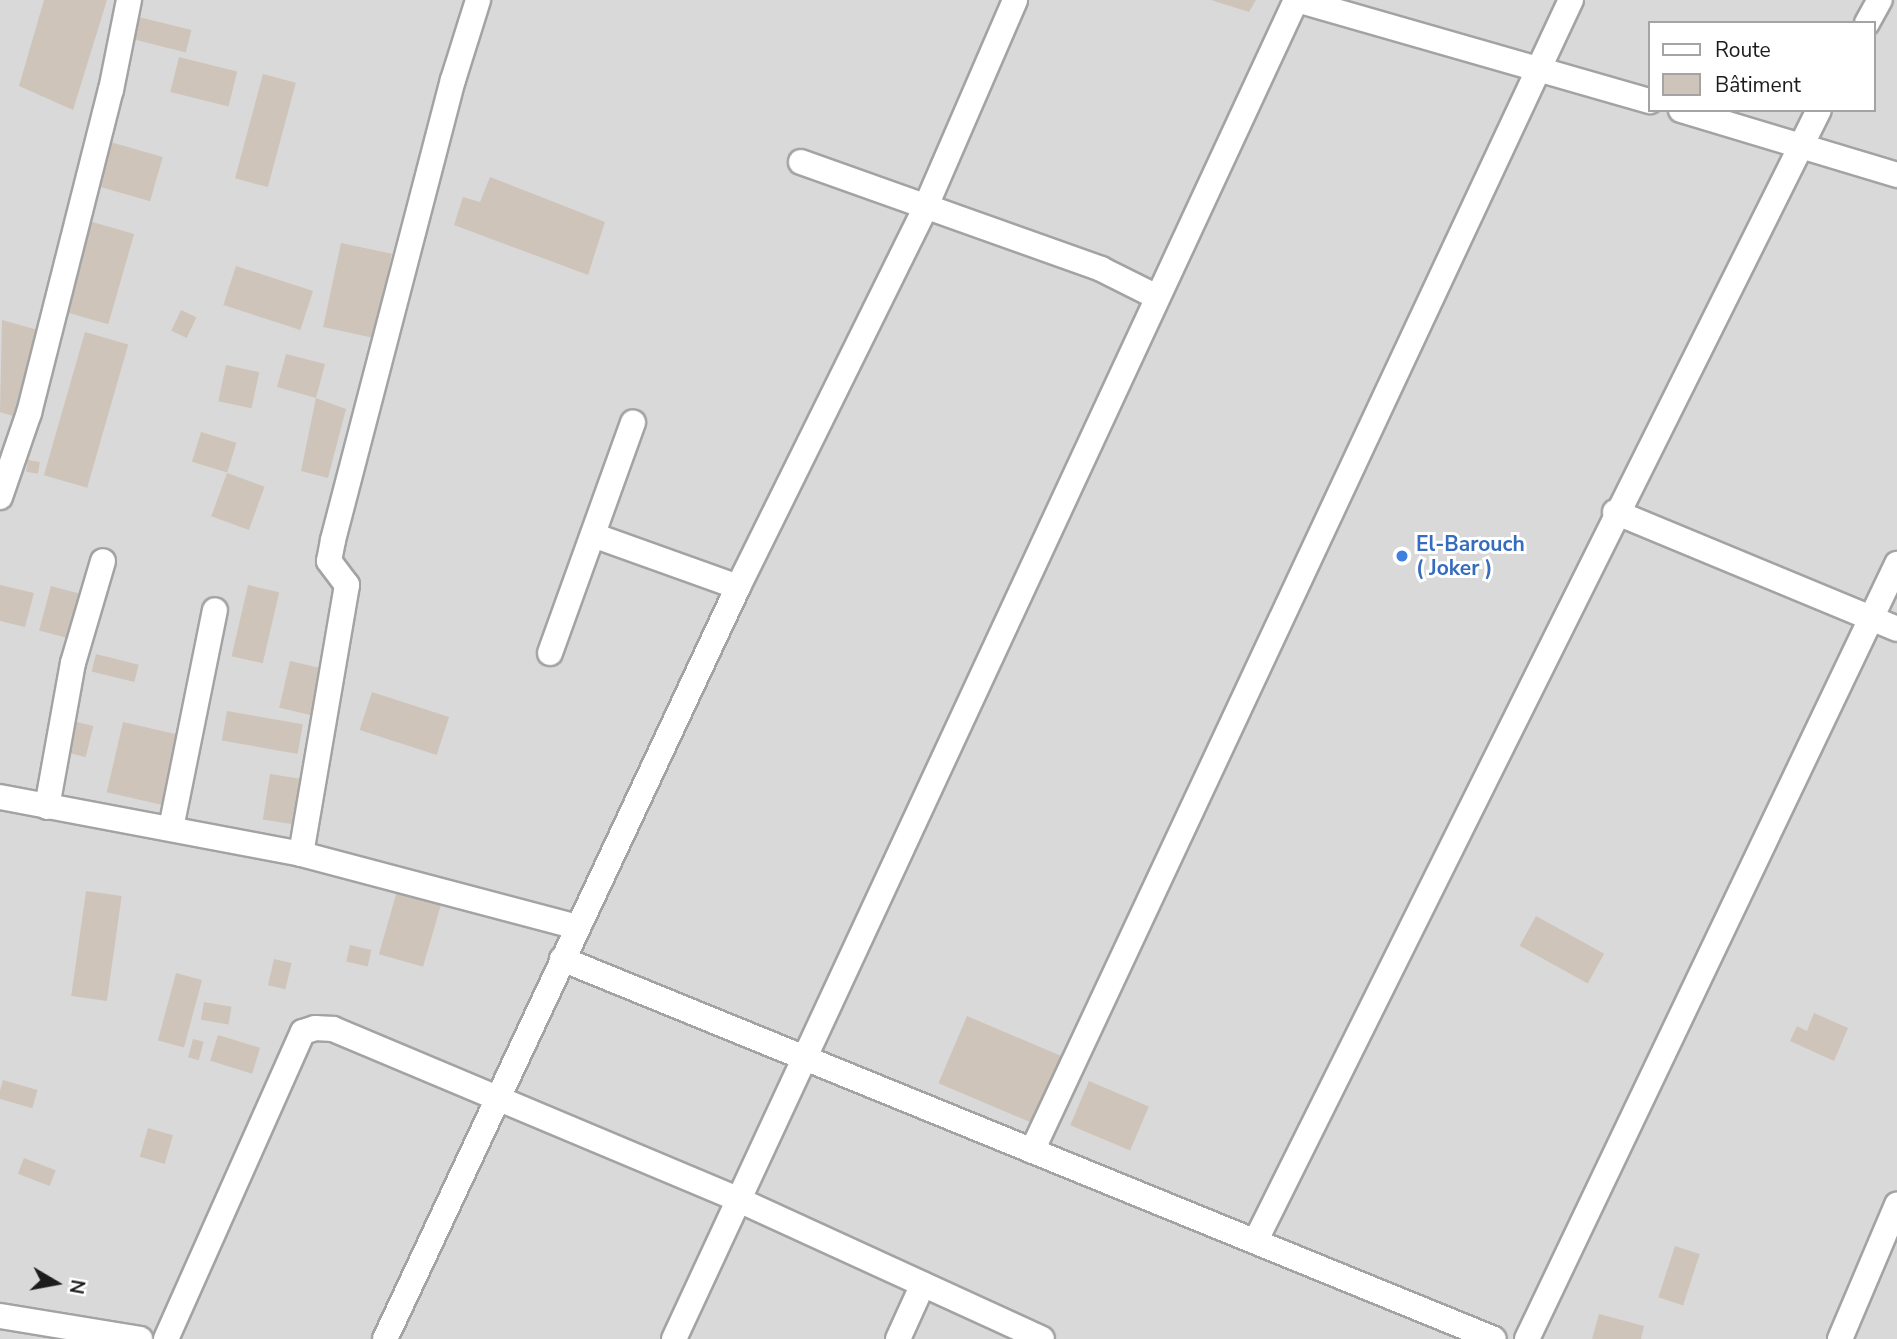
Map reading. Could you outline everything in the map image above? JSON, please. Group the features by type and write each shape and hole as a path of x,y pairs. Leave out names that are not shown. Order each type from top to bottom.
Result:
{"street":[{"path":"0,498 29,413 111,90 128,0"},
{"path":"301,854 347,585 329,561 333,540 453,80 478,0"},
{"path":"385,1339 496,1097 738,587 926,206 1015,0"},
{"path":"674,1339 1297,0 1648,100"},
{"path":"1032,1151 1571,0"},
{"path":"1868,21 1880,0"},
{"path":"1688,112 1897,175"},
{"path":"1256,1240 1615,512 1818,112"},
{"path":"801,162 1101,269 1157,297"},
{"path":"550,653 633,422"},
{"path":"1615,512 1897,629"},
{"path":"593,534 738,587"},
{"path":"47,807 74,663 103,561"},
{"path":"1527,1339 1897,564"},
{"path":"171,828 215,610"},
{"path":"0,797 301,854 577,927"},
{"path":"562,959 1494,1339"},
{"path":"166,1339 303,1032 333,1029 738,1200 1042,1339"},
{"path":"1840,1339 1897,1205"},
{"path":"898,1339 923,1284"},
{"path":"0,1316 33,1331 140,1339"}],"shaded area":[{"path":"0,0 1897,0 1897,1339 0,1339"}],"building":[{"path":"44,0 107,0 73,110 19,86"},
{"path":"1211,0 1256,0 1249,12"},
{"path":"139,17 191,30 186,52 133,39"},
{"path":"179,57 237,72 229,106 170,92"},
{"path":"263,74 296,83 268,187 235,178"},
{"path":"107,141 163,157 150,201 94,185"},
{"path":"490,177 605,222 588,275 454,225 463,197 480,202"},
{"path":"89,221 134,234 108,324 63,311"},
{"path":"341,243 392,254 374,338 323,327"},
{"path":"236,266 313,291 300,330 223,305"},
{"path":"181,310 196,317 187,338 171,331"},
{"path":"2,320 38,330 13,416 0,412"},
{"path":"85,332 128,344 87,488 44,475"},
{"path":"286,354 325,364 316,398 277,387"},
{"path":"226,365 259,372 252,408 218,401"},
{"path":"316,398 346,409 328,478 301,471"},
{"path":"201,432 236,443 227,472 192,462"},
{"path":"28,460 40,462 38,474 26,472"},
{"path":"227,473 265,487 249,530 211,516"},
{"path":"0,585 34,593 25,627 0,621"},
{"path":"248,585 279,592 263,663 232,656"},
{"path":"51,586 88,596 76,640 39,630"},
{"path":"96,654 139,665 134,682 92,671"},
{"path":"290,661 321,668 310,715 279,708"},
{"path":"372,692 449,717 437,755 360,730"},
{"path":"227,711 303,724 298,754 222,741"},
{"path":"73,721 93,726 86,757 65,752"},
{"path":"123,722 186,737 170,807 107,792"},
{"path":"270,774 307,780 299,825 263,819"},
{"path":"399,884 443,897 423,967 379,954"},
{"path":"86,891 122,896 107,1001 71,996"},
{"path":"1536,916 1604,954 1588,984 1520,946"},
{"path":"350,945 371,950 368,967 346,962"},
{"path":"274,959 292,963 285,989 268,985"},
{"path":"176,973 202,980 184,1048 158,1041"},
{"path":"204,1002 232,1007 228,1025 201,1020"},
{"path":"1814,1013 1848,1028 1834,1061 1790,1041 1797,1026 1807,1031"},
{"path":"967,1016 1068,1059 1040,1126 938,1083"},
{"path":"218,1035 260,1048 252,1074 210,1061"},
{"path":"193,1039 204,1042 199,1060 188,1057"},
{"path":"3,1080 38,1090 32,1108 0,1099"},
{"path":"1089,1081 1149,1106 1130,1151 1070,1125"},
{"path":"148,1128 173,1135 165,1164 140,1157"},
{"path":"24,1158 56,1170 50,1186 18,1174"},
{"path":"1675,1246 1700,1254 1683,1305 1658,1297"},
{"path":"1599,1314 1644,1326 1641,1339 1592,1339"}],"place":[{"name":"El-Barouch ( Joker )","path":"1402,556"}]}
